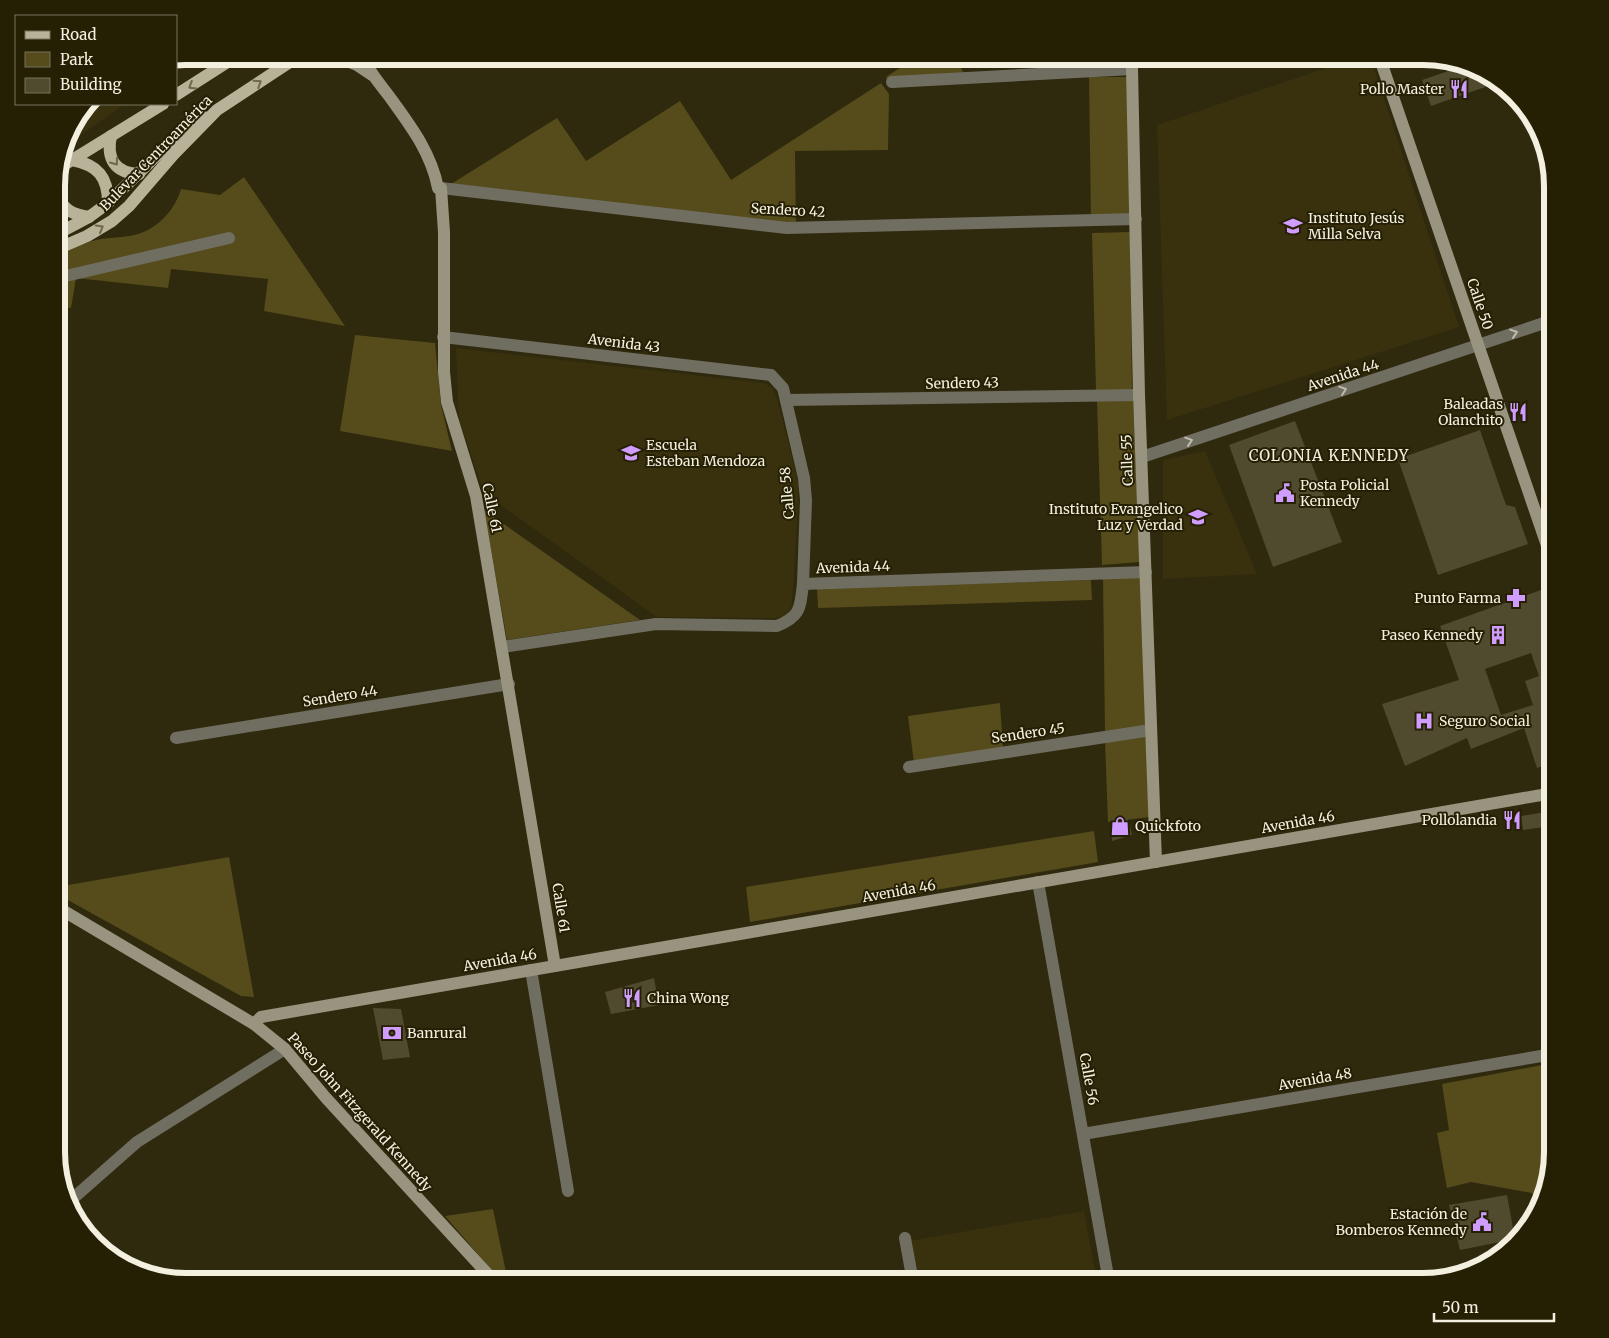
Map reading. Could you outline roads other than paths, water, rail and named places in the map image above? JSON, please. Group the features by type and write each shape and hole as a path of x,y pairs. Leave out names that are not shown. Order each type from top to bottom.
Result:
{"main road":[{"name":"Bulevar Centroamérica","path":"178,94 223,65"},
{"name":"Bulevar Centroamérica","path":"65,245 87,236 112,221 129,206 173,155 217,110 285,65"},
{"path":"67,162 161,105"},
{"path":"65,229 89,217 108,204 186,127 217,110"},
{"path":"111,136 108,147 111,158 118,168 128,174 139,174"},
{"path":"67,164 85,162 96,169 104,179 108,190 108,204"},
{"path":"65,208 75,215 89,217"}],"street":[{"name":"Calle 61","path":"357,65 374,76"},
{"name":"Calle 61","path":"368,65 374,76 417,135 435,172 438,188 441,188 444,232 443,337 447,402 476,496 555,966"},
{"name":"Calle 55","path":"1131,65 1139,395 1156,862"},
{"name":"Calle 50","path":"1381,65 1544,537"},
{"path":"892,82 1132,70"},
{"name":"Sendero 42","path":"441,188 787,228 1136,219"},
{"path":"65,276 229,238"},
{"name":"Avenida 44","path":"1142,457 1544,323"},
{"name":"Avenida 43","path":"443,337 771,375 783,388 786,400"},
{"name":"Sendero 43","path":"786,400 1139,395"},
{"name":"Calle 58","path":"786,400 804,478 806,500 803,584"},
{"name":"Avenida 44","path":"502,646 656,624 777,626 792,620 801,607 803,584 1146,572"},
{"name":"Sendero 44","path":"176,738 509,684"},
{"name":"Sendero 45","path":"909,767 1151,730"},
{"name":"Avenida 46","path":"254,1024 261,1017 1544,795"},
{"name":"Calle 56","path":"1038,882 1107,1273"},
{"name":"Paseo John Fitzgerald Kennedy","path":"65,913 254,1024 285,1049 326,1098 487,1273"},
{"path":"531,970 568,1191"},
{"path":"74,1198 137,1142 285,1049"},
{"name":"Avenida 48","path":"1083,1134 1544,1056"},
{"path":"905,1238 911,1273"}],"place":[{"name":"Pollo Master","path":"1459,89"},
{"name":"Instituto Jesús Milla Selva","path":"1293,226"},
{"name":"Baleadas Olanchito","path":"1518,412"},
{"name":"Escuela Esteban Mendoza","path":"631,453"},
{"name":"Posta Policial Kennedy","path":"1285,493"},
{"name":"Instituto Evangelico Luz y Verdad","path":"1198,517"},
{"name":"Punto Farma","path":"1516,598"},
{"name":"Paseo Kennedy","path":"1498,635"},
{"name":"Seguro Social","path":"1424,721"},
{"name":"Pollolandia","path":"1512,820"},
{"name":"Quickfoto","path":"1120,826"},
{"name":"China Wong","path":"632,998"},
{"name":"Banrural","path":"392,1033"},
{"name":"Estación de Bomberos Kennedy","path":"1482,1222"}],"district":[{"name":"COLONIA KENNEDY","path":"1329,456"}]}
